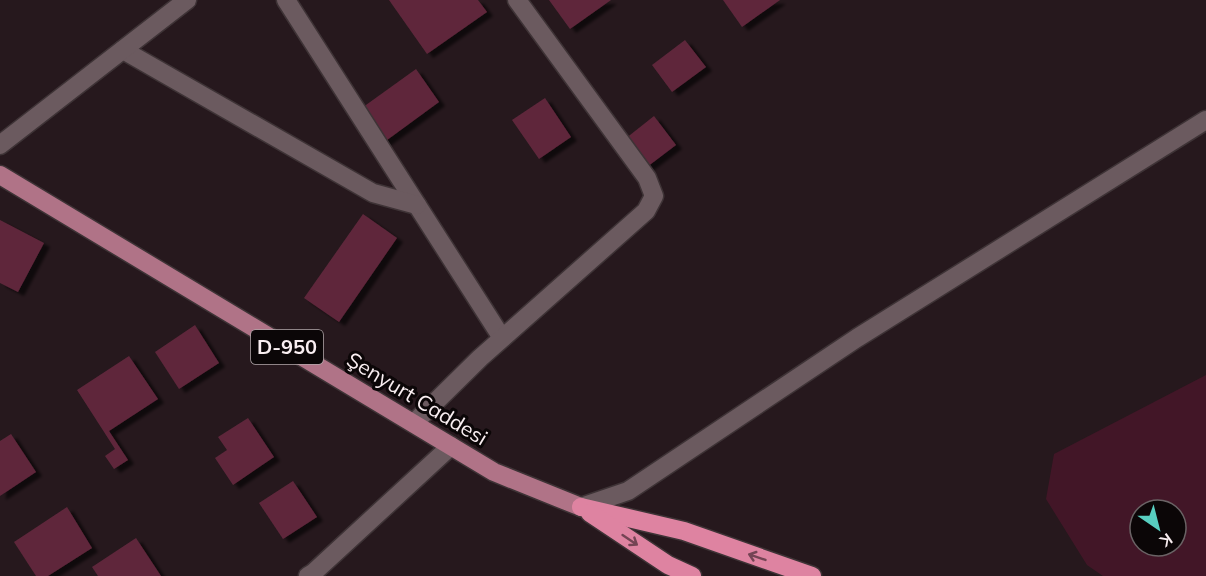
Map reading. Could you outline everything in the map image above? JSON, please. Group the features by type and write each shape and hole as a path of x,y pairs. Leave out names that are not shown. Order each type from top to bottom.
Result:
{"highway":[{"name":"Şenyurt Caddesi","path":"581,507 668,565 692,576"},
{"name":"D-950","path":"581,507 684,531 812,576"}],"main road":[{"name":"Şenyurt Caddesi","path":"0,175 494,472 581,507"}],"street":[{"path":"0,145 188,0"},
{"path":"286,0 502,338"},
{"path":"414,423 480,358 646,211 654,196 647,178 518,0"},
{"path":"123,50 373,193 417,205"},
{"path":"581,507 628,491 857,338 1206,120"},
{"path":"308,576 451,446"}],"shaded area":[{"path":"1206,375 1206,576 1103,576 1087,565 1046,499 1054,454"}],"building":[{"path":"389,0 478,0 487,12 427,54"},
{"path":"549,0 611,0 570,29"},
{"path":"723,0 780,0 742,27"},
{"path":"685,40 706,67 672,92 652,65"},
{"path":"416,69 439,102 383,143 359,110"},
{"path":"545,98 571,137 539,159 512,120"},
{"path":"654,116 676,145 647,167 625,139"},
{"path":"363,214 397,238 339,322 304,298"},
{"path":"0,220 44,243 18,292 0,283"},
{"path":"195,325 219,363 179,389 155,352"},
{"path":"129,356 158,399 109,431 128,460 114,469 105,456 115,449 77,390"},
{"path":"248,418 274,457 233,485 215,458 227,450 218,437"},
{"path":"11,434 36,472 0,496 0,441"},
{"path":"293,481 317,517 283,539 259,503"},
{"path":"67,507 92,548 48,576 36,576 14,542"},
{"path":"136,538 161,576 98,576 92,567"}]}
